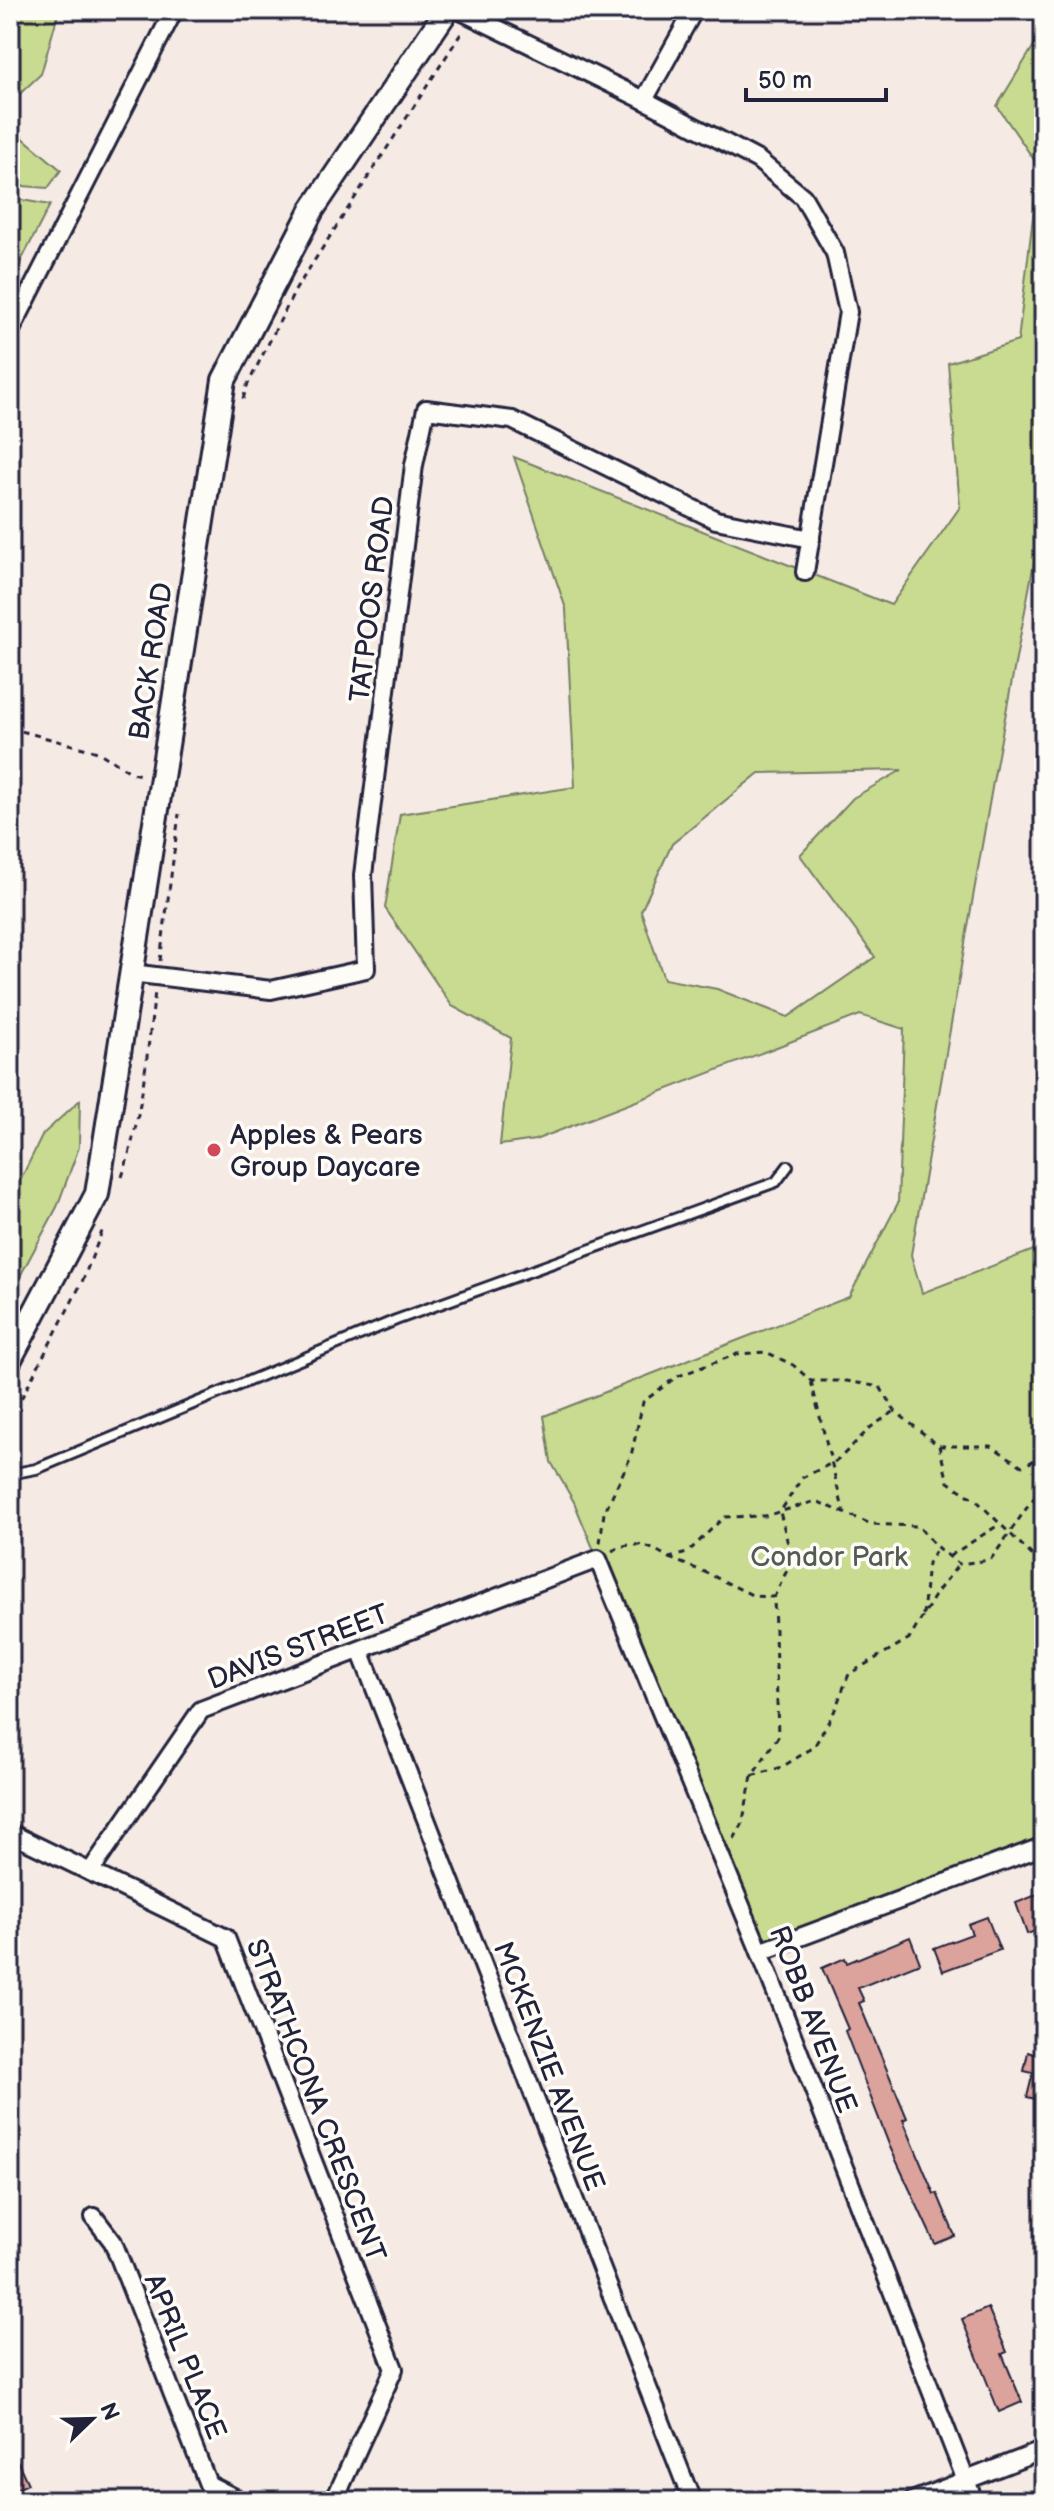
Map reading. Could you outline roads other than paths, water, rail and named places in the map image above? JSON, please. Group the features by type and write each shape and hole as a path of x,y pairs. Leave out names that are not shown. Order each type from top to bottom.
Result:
{"street":[{"path":"10,332 174,10"},
{"name":"BACK ROAD","path":"10,1359 97,1194 224,380 312,210 447,10"},
{"path":"644,100 694,10"},
{"path":"466,14 644,100 758,160 803,197 835,253 848,312 805,572"},
{"name":"TATPOOS ROAD","path":"131,973 271,990 366,969 363,875 414,465 426,409 512,420 716,520 811,539"},
{"name":"DAVIS STREET","path":"90,1872 201,1710 598,1559"},
{"name":"ROBB AVENUE","path":"598,1559 760,1952 974,2501"},
{"name":"MCKENZIE AVENUE","path":"360,1650 692,2501"},
{"name":"STRATHCONA CRESCENT","path":"10,1833 226,1938 394,2369 334,2501"},
{"path":"760,1952 1044,1846"},
{"name":"APRIL PLACE","path":"94,2217 113,2242 208,2484 241,2501"},
{"path":"912,2501 1044,2450"}],"lane":[{"path":"10,1474 36,1469 396,1320 776,1182 788,1166"}],"place":[{"name":"Apples & Pears Group Daycare","path":"214,1150"}],"park label":[{"name":"Condor Park","path":"829,1556"}]}
